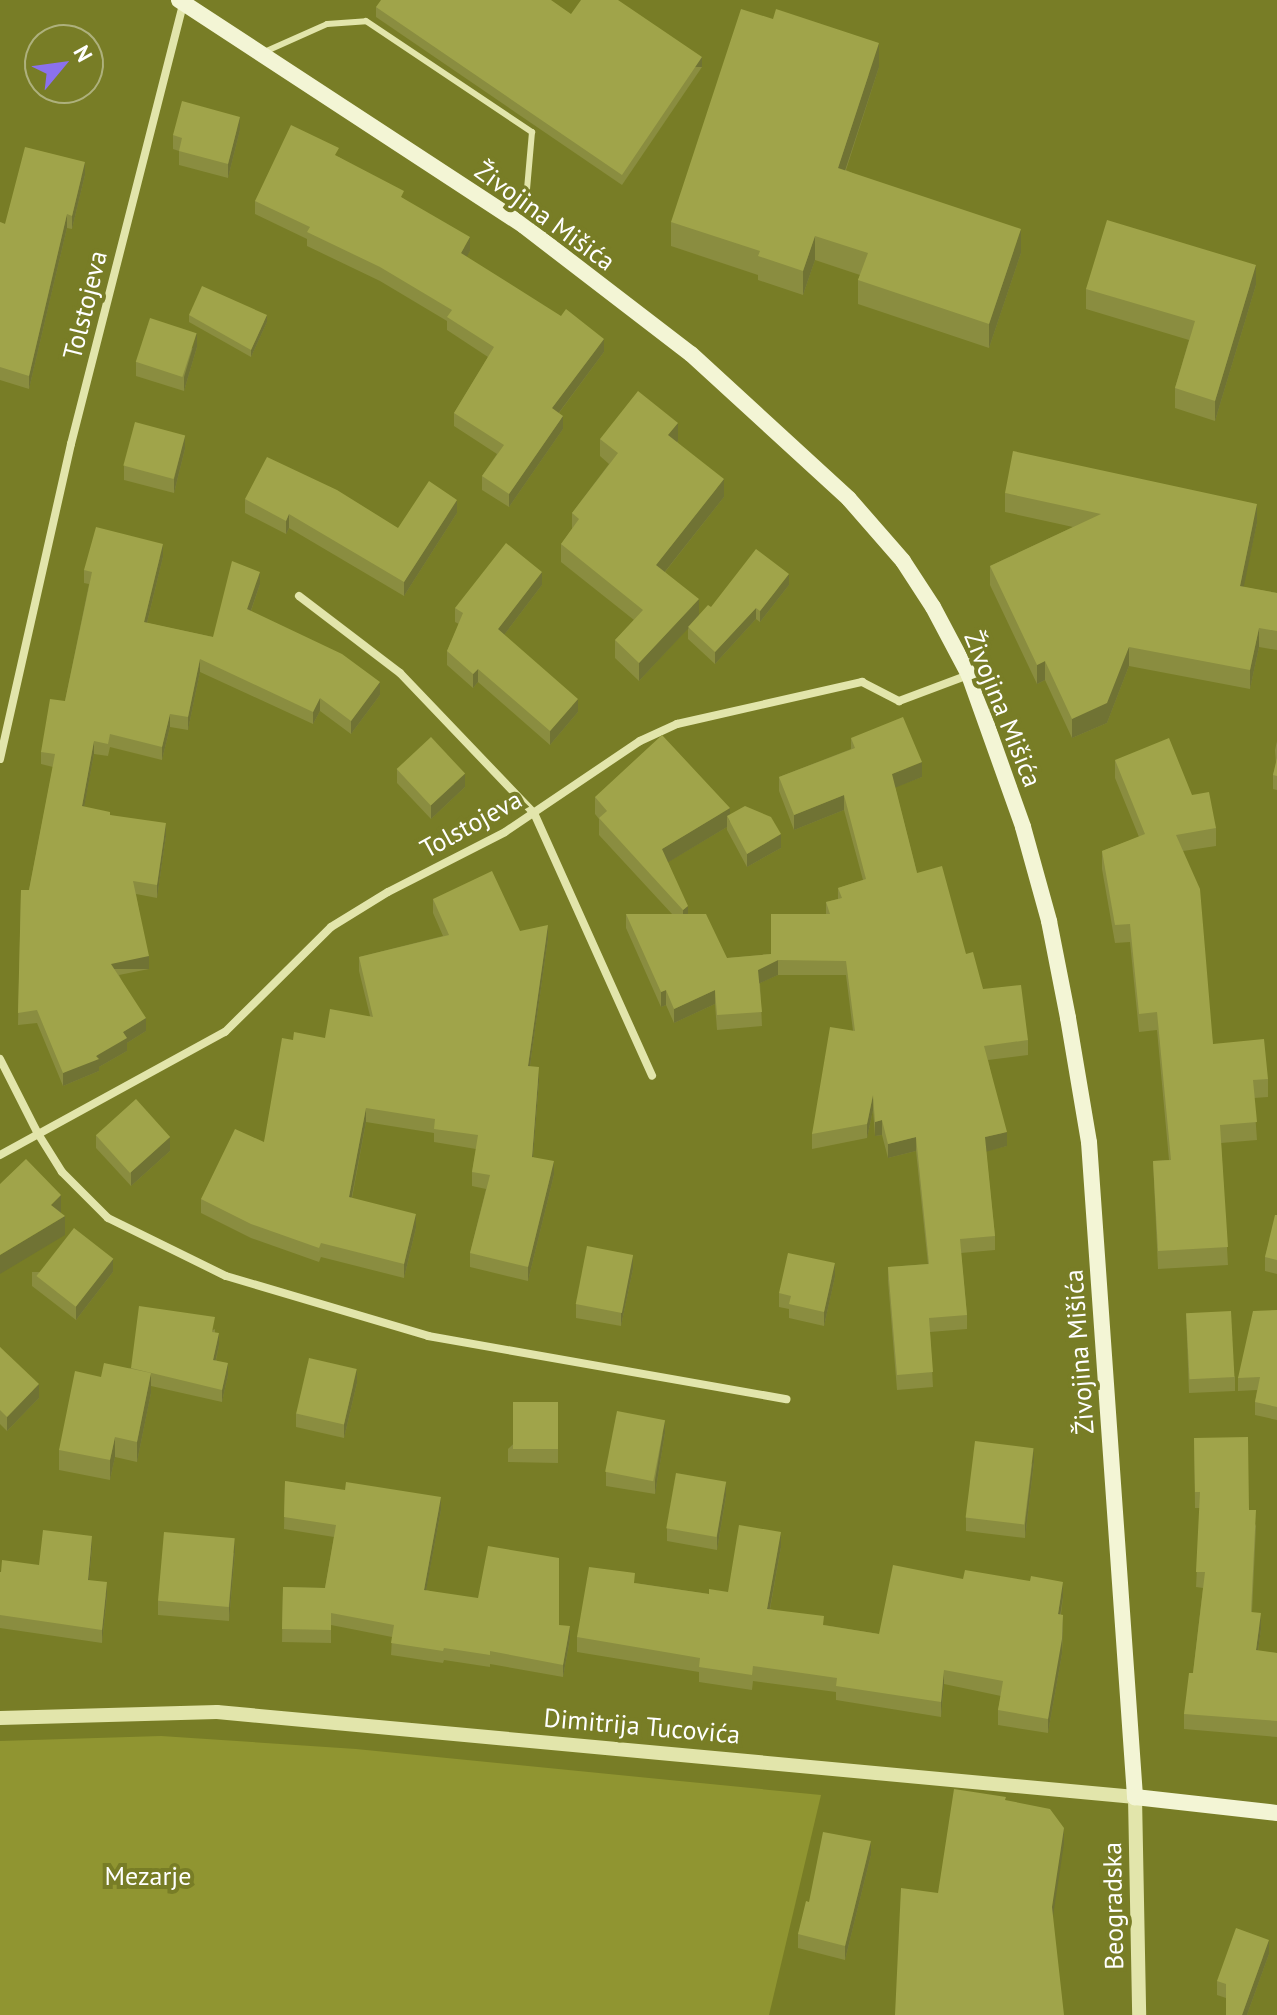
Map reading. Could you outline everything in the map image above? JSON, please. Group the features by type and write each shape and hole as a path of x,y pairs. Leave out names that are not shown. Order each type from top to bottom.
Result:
{"main road":[{"name":"Živojina Mišića","path":"181,1 524,226 691,354 849,499 903,561 933,607 969,675 1019,814 1049,921 1089,1142 1135,1797"},
{"name":"Dimitrija Tucovića","path":"1135,1797 1277,1813"}],"street":[{"name":"Tolstojeva","path":"0,759 71,444 181,1"},
{"path":"299,596 400,673 534,813 652,1076"},
{"name":"Tolstojeva","path":"0,1155 37,1132 225,1032 331,927 388,892 505,832 640,741 677,724 862,682 899,701 969,675"},
{"path":"0,1059 37,1132 62,1172 108,1218 226,1276 428,1336 786,1399"},
{"name":"Dimitrija Tucovića","path":"0,1718 217,1712 1135,1797"},
{"name":"Beogradska","path":"1135,1797 1139,2015"}],"lane":[{"path":"259,54 327,24 366,21 532,132 524,226"}],"green space":[{"name":"Mezarje","path":"161,1736 356,1749 821,1795 769,2015 0,2015 0,1741"}],"building":[{"path":"381,0 551,0 571,14 581,0 618,0 702,57 622,175 376,7"},
{"path":"741,9 773,19 776,9 879,43 838,168 1021,229 989,324 858,280 868,253 815,236 803,271 758,256 760,251 671,222"},
{"path":"182,101 240,117 228,164 179,151 182,138 173,135"},
{"path":"291,125 339,148 335,155 404,191 401,197 470,237 461,253 561,316 566,309 604,339 552,408 563,416 509,494 482,476 504,445 454,413 494,347 447,317 452,310 380,267 307,232 310,227 255,201"},
{"path":"25,147 85,162 72,216 67,214 29,376 0,367 0,222 5,224"},
{"path":"1107,220 1256,265 1215,401 1175,388 1195,321 1086,289"},
{"path":"202,286 267,315 251,350 189,315"},
{"path":"150,318 197,333 182,377 136,362"},
{"path":"638,391 678,423 668,435 724,479 656,565 699,599 639,663 615,640 643,610 561,544 579,519 572,513 618,453 600,439"},
{"path":"135,422 185,435 174,479 123,465"},
{"path":"1013,451 1257,504 1240,586 1277,593 1277,631 1259,628 1250,670 1129,647 1107,703 1072,719 1045,661 1037,665 990,566 1101,514 1005,493"},
{"path":"267,457 337,490 398,528 429,481 457,500 404,582 289,514 286,521 245,499"},
{"path":"96,527 163,544 144,622 213,637 232,561 260,572 247,609 342,654 380,682 351,721 320,698 313,712 200,659 188,717 170,714 162,747 110,734 108,744 94,741 82,806 110,812 110,815 166,823 157,885 133,881 149,956 111,964 146,1018 123,1032 127,1038 96,1056 99,1059 63,1073 37,1010 18,1013 21,890 29,890 55,754 41,752 50,699 65,701 92,572 84,570"},
{"path":"506,543 542,572 498,629 578,699 550,731 478,669 473,674 447,651 463,613 455,608"},
{"path":"756,549 789,574 760,611 756,608 715,652 688,627 708,605 711,607"},
{"path":"903,717 922,762 892,774 917,873 942,866 966,954 973,952 983,989 1021,985 1028,1040 984,1046 1007,1132 985,1137 995,1236 960,1239 967,1315 929,1318 933,1372 897,1375 888,1267 929,1264 916,1137 888,1144 882,1120 875,1122 873,1095 867,1124 812,1134 830,1027 855,1031 846,961 778,960 758,970 762,1012 717,1015 715,990 674,1009 666,990 661,992 626,914 706,914 727,958 771,954 771,914 830,914 826,902 842,898 838,888 866,879 844,795 794,815 779,777 855,748 851,738"},
{"path":"662,735 730,808 662,849 688,906 683,910 599,818 607,811 595,797"},
{"path":"431,737 465,774 431,806 397,769"},
{"path":"1169,738 1192,795 1209,792 1216,828 1176,835 1200,889 1213,1044 1264,1039 1268,1079 1253,1080 1257,1122 1220,1125 1228,1247 1158,1251 1153,1161 1171,1160 1157,1012 1139,1014 1130,924 1115,925 1102,851 1145,834 1115,760"},
{"path":"745,806 771,817 781,834 747,854 727,816"},
{"path":"492,871 520,931 548,925 528,1066 539,1067 532,1157 554,1161 528,1267 470,1253 490,1175 472,1172 478,1135 434,1129 435,1119 366,1108 349,1197 416,1214 404,1264 321,1243 319,1248 251,1224 201,1199 235,1129 264,1142 282,1038 293,1040 294,1032 325,1038 330,1009 373,1017 359,957 449,935 433,899"},
{"path":"136,1099 170,1137 130,1173 96,1135"},
{"path":"26,1159 61,1195 51,1205 65,1216 0,1255 0,1184"},
{"path":"1277,1215 1277,1260 1265,1257"},
{"path":"74,1228 113,1259 76,1307 36,1276"},
{"path":"587,1246 633,1255 622,1313 576,1304"},
{"path":"788,1253 835,1263 824,1312 789,1304 791,1296 779,1293"},
{"path":"139,1306 215,1317 212,1332 219,1333 213,1360 228,1363 222,1390 131,1368"},
{"path":"1277,1310 1277,1407 1255,1402 1260,1377 1238,1378 1253,1311"},
{"path":"1231,1311 1234,1377 1190,1379 1186,1313"},
{"path":"0,1347 39,1384 7,1417 0,1410"},
{"path":"309,1358 357,1369 344,1425 296,1414"},
{"path":"104,1363 151,1373 137,1442 115,1437 110,1460 59,1450 75,1371 101,1377"},
{"path":"513,1402 558,1402 558,1449 513,1449"},
{"path":"617,1411 665,1420 653,1481 605,1472"},
{"path":"1248,1437 1249,1510 1256,1510 1251,1612 1261,1613 1256,1650 1277,1653 1277,1721 1184,1714 1189,1673 1193,1673 1205,1572 1196,1572 1200,1492 1195,1492 1194,1438"},
{"path":"975,1441 1034,1448 1024,1525 966,1517"},
{"path":"676,1473 726,1482 717,1537 666,1528"},
{"path":"285,1481 345,1490 346,1482 441,1497 424,1590 478,1598 488,1546 559,1558 559,1625 570,1626 563,1665 490,1651 490,1655 391,1643 394,1625 331,1613 331,1630 282,1629 283,1587 325,1588 336,1525 284,1517"},
{"path":"739,1525 781,1532 767,1609 824,1616 823,1625 879,1634 893,1565 963,1579 965,1570 1030,1581 1031,1576 1063,1582 1058,1614 1063,1615 1062,1639 1048,1719 998,1710 1003,1681 944,1670 941,1702 836,1686 837,1678 753,1666 752,1675 699,1667 700,1658 577,1637 589,1567 635,1573 634,1583 709,1594 709,1589 728,1592"},
{"path":"43,1530 92,1536 88,1580 107,1582 102,1630 0,1615 2,1560 39,1565"},
{"path":"164,1532 235,1538 229,1607 158,1601"},
{"path":"954,1789 1006,1797 1005,1800 1050,1809 1064,1828 1052,1907 1064,2015 895,2015 901,1888 938,1893"},
{"path":"823,1832 871,1841 845,1946 798,1934 806,1901 809,1902"},
{"path":"1236,1928 1269,1940 1242,2015 1226,2015 1226,1984 1217,1981"}]}
